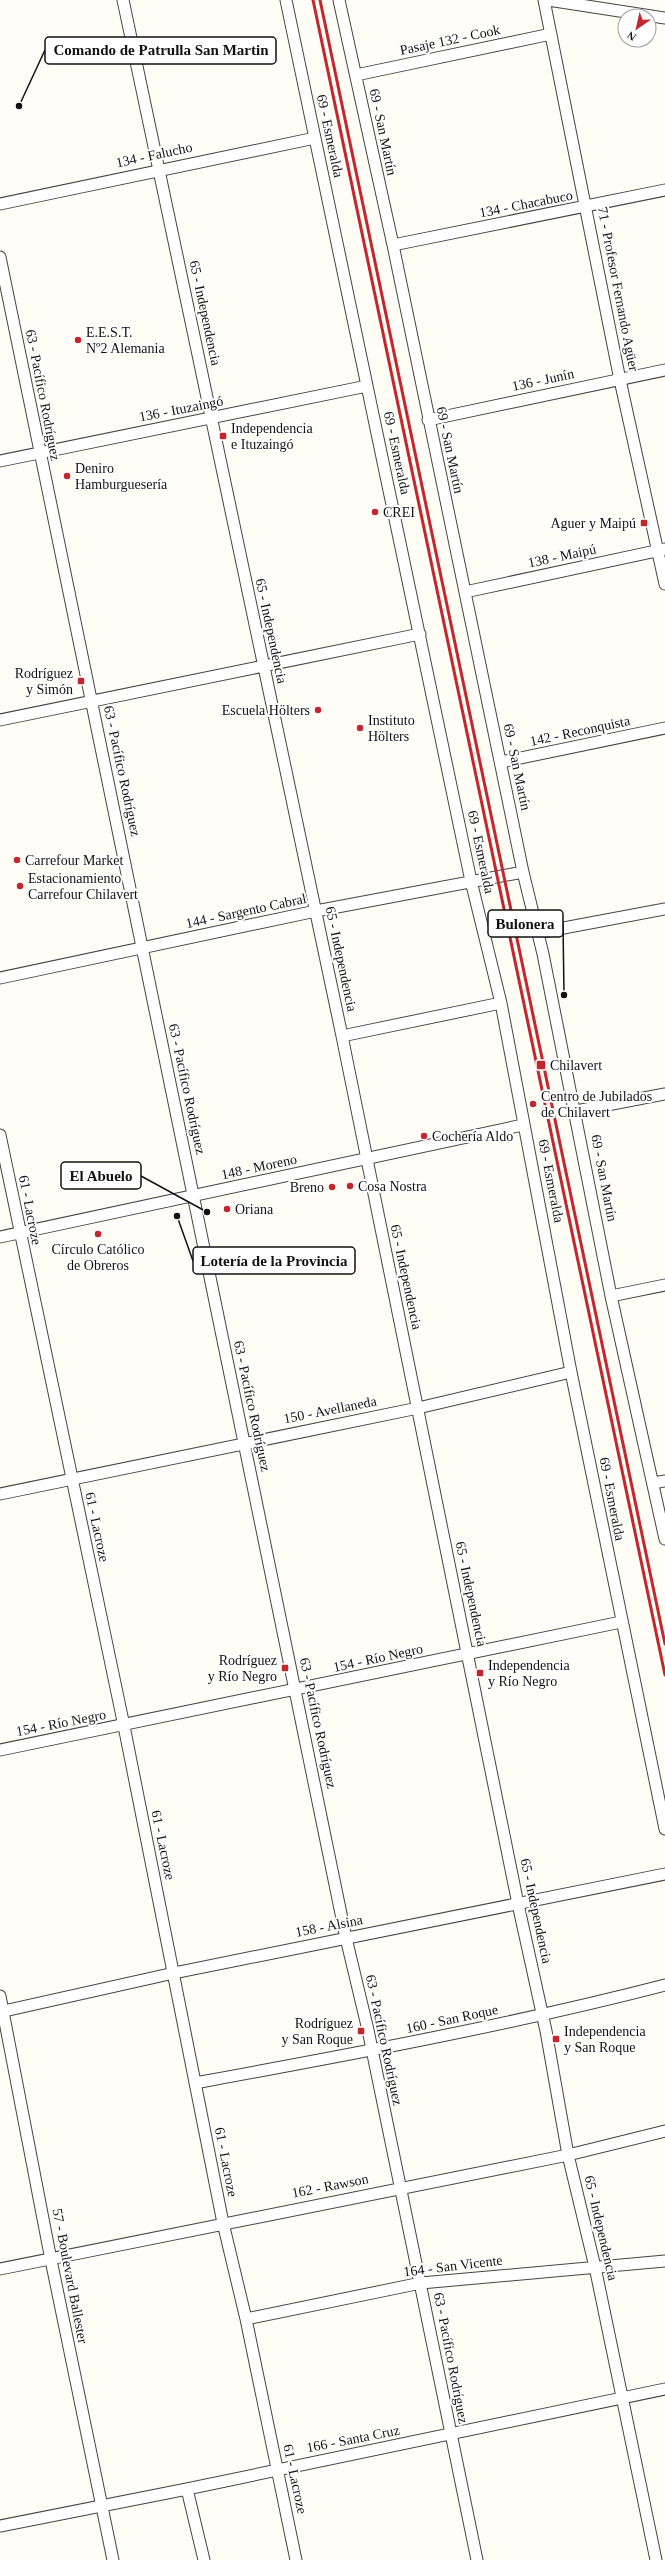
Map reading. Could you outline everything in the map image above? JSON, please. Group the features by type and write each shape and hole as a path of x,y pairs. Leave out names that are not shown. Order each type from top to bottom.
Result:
{"street":[{"name":"65 - Independencia","path":"123,0 213,418 263,666 342,1036 366,1160 469,1655 518,1904 543,2015 568,2155 595,2267 656,2560"},
{"name":"69 - Esmeralda","path":"286,0 471,881 501,1003 571,1372 621,1622 665,1829"},
{"name":"69 - San Martín","path":"339,0 393,245 428,420 523,872 576,1111 611,1296 653,1483 661,1500 665,1539"},
{"name":"71 - Profesor Fernando Agüer","path":"544,0 620,380 662,550 665,584"},
{"path":"548,0 665,18"},
{"name":"Pasaje 132 - Cook","path":"356,75 551,34"},
{"name":"134 - Falucho","path":"0,204 159,169 315,138"},
{"name":"134 - Chacabuco","path":"393,245 586,208 665,190"},
{"name":"63 - Pacífico Rodríguez","path":"0,257 39,453 92,702 346,1938 372,2051 421,2283 450,2435 477,2560"},
{"name":"136 - Junín","path":"428,420 665,370"},
{"name":"136 - Ituzaingó","path":"0,461 367,386"},
{"name":"138 - Maipú","path":"465,592 662,550"},
{"path":"0,720 420,634"},
{"name":"142 - Reconquista","path":"501,762 665,728"},
{"name":"144 - Sargento Cabral","path":"0,978 316,911 523,872"},
{"path":"537,933 665,909"},
{"path":"342,1036 501,1003"},
{"path":"576,1111 665,1094"},
{"name":"148 - Moreno","path":"0,1237 366,1160 524,1125"},
{"name":"61 - Lacroze","path":"0,1135 124,1726 223,2223 246,2319 296,2560"},
{"path":"611,1296 665,1285"},
{"name":"150 - Avellaneda","path":"0,1494 244,1442 418,1408 571,1372"},
{"path":"653,1483 665,1481"},
{"name":"154 - Río Negro","path":"0,1750 296,1691 621,1622"},
{"name":"158 - Alsina","path":"2,2012 174,1973 665,1874"},
{"name":"160 - San Roque","path":"195,2084 372,2051 543,2015 665,1985"},
{"name":"57 - Boulevard Ballester","path":"0,1996 51,2260 113,2560"},
{"name":"162 - Rawson","path":"0,2269 51,2260 223,2223 568,2155 665,2131"},
{"name":"164 - San Vicente","path":"246,2319 421,2283 665,2261"},
{"name":"166 - Santa Cruz","path":"0,2526 450,2435 665,2389"},
{"path":"187,2489 204,2560"}],"railway":[{"path":"313,0 665,1675"},
{"path":"320,0 665,1644"}],"place":[{"name":"Comando de Patrulla San Martin","path":"19,106"},
{"name":"E.E.S.T. Nº2 Alemania","path":"78,340"},
{"name":"Independencia e Ituzaingó","path":"223,436"},
{"name":"Deniro Hamburguesería","path":"67,476"},
{"name":"CREI","path":"375,512"},
{"name":"Aguer y Maipú","path":"644,523"},
{"name":"Rodríguez y Simón","path":"81,681"},
{"name":"Escuela Hölters","path":"318,710"},
{"name":"Instituto Hölters","path":"360,728"},
{"name":"Carrefour Market","path":"17,860"},
{"name":"Estacionamiento Carrefour Chilavert","path":"20,886"},
{"name":"Bulonera","path":"564,995"},
{"name":"Chilavert","path":"541,1065"},
{"name":"Centro de Jubilados de Chilavert","path":"533,1104"},
{"name":"Cochería Aldo","path":"424,1136"},
{"name":"Cosa Nostra","path":"350,1186"},
{"name":"Breno","path":"332,1187"},
{"name":"Oriana","path":"227,1209"},
{"name":"El Abuelo","path":"207,1212"},
{"name":"Lotería de la Provincia","path":"177,1216"},
{"name":"Círculo Católico de Obreros","path":"98,1234"},
{"name":"Rodríguez y Río Negro","path":"285,1668"},
{"name":"Independencia y Río Negro","path":"480,1673"},
{"name":"Rodríguez y San Roque","path":"361,2031"},
{"name":"Independencia y San Roque","path":"556,2039"}]}
